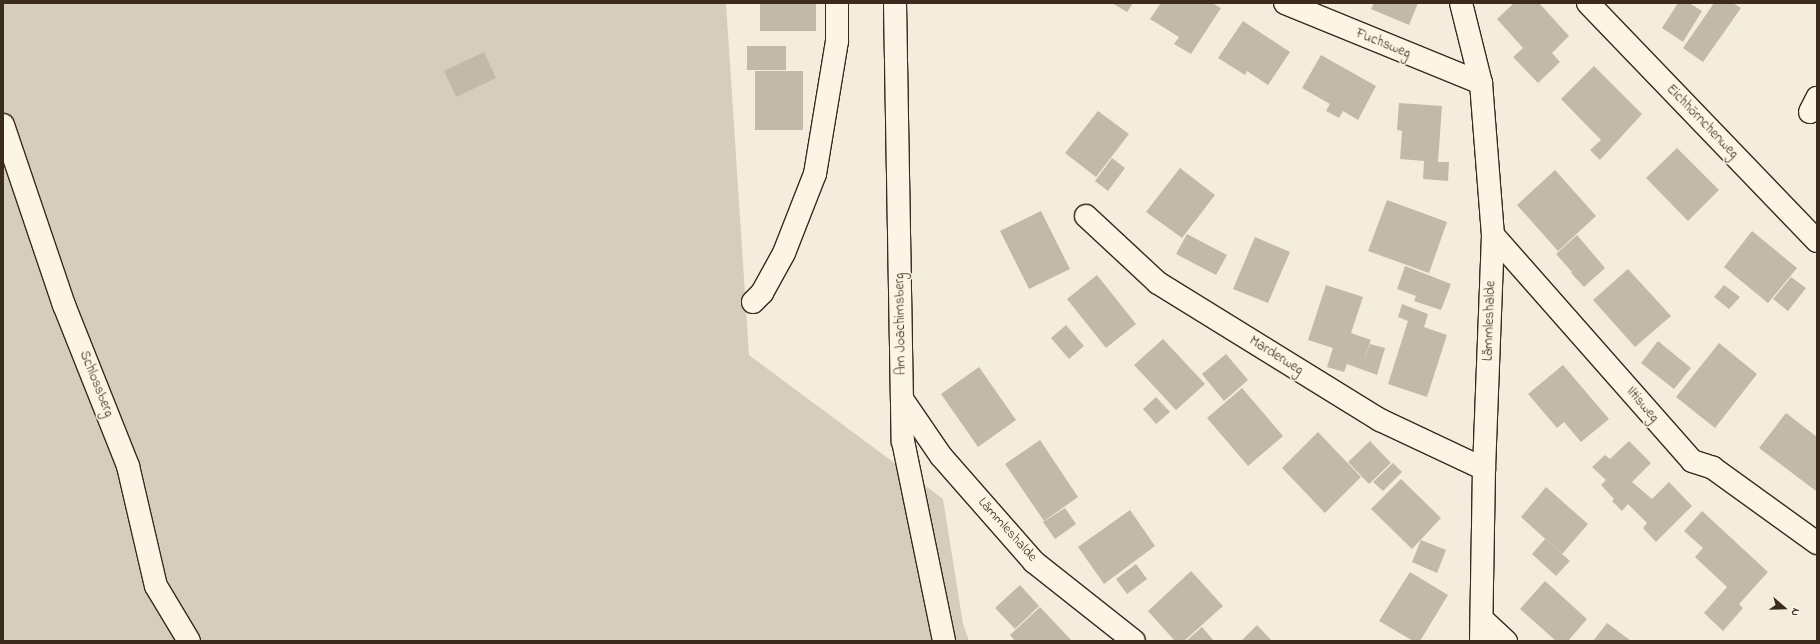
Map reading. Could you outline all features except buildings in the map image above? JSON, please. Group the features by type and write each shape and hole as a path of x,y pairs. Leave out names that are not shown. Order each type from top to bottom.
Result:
{"street":[{"path":"753,302 762,293 784,253 815,174 837,40 837,3"},
{"name":"Am Joachimsberg","path":"895,3 903,441 944,641"},
{"name":"Fuchsweg","path":"1285,3 1481,83"},
{"name":"Lämmleshalde","path":"1462,3 1481,83 1493,235 1484,469 1481,641"},
{"name":"Eichhörnchenweg","path":"1588,3 1817,241"},
{"name":"Schlossberg","path":"3,125 64,305 128,466 156,586 189,641"},
{"name":"Marderweg","path":"1086,216 1158,283 1380,420 1484,469"},
{"name":"Iltisweg","path":"1493,235 1692,461 1713,468 1817,543"},
{"name":"Lämmleshalde","path":"902,398 941,456 1034,562 1134,641"},
{"path":"1482,619 1506,641"}],"shaded area":[{"path":"3,3 726,3 749,355 943,499 963,624 969,641 3,641"}]}
